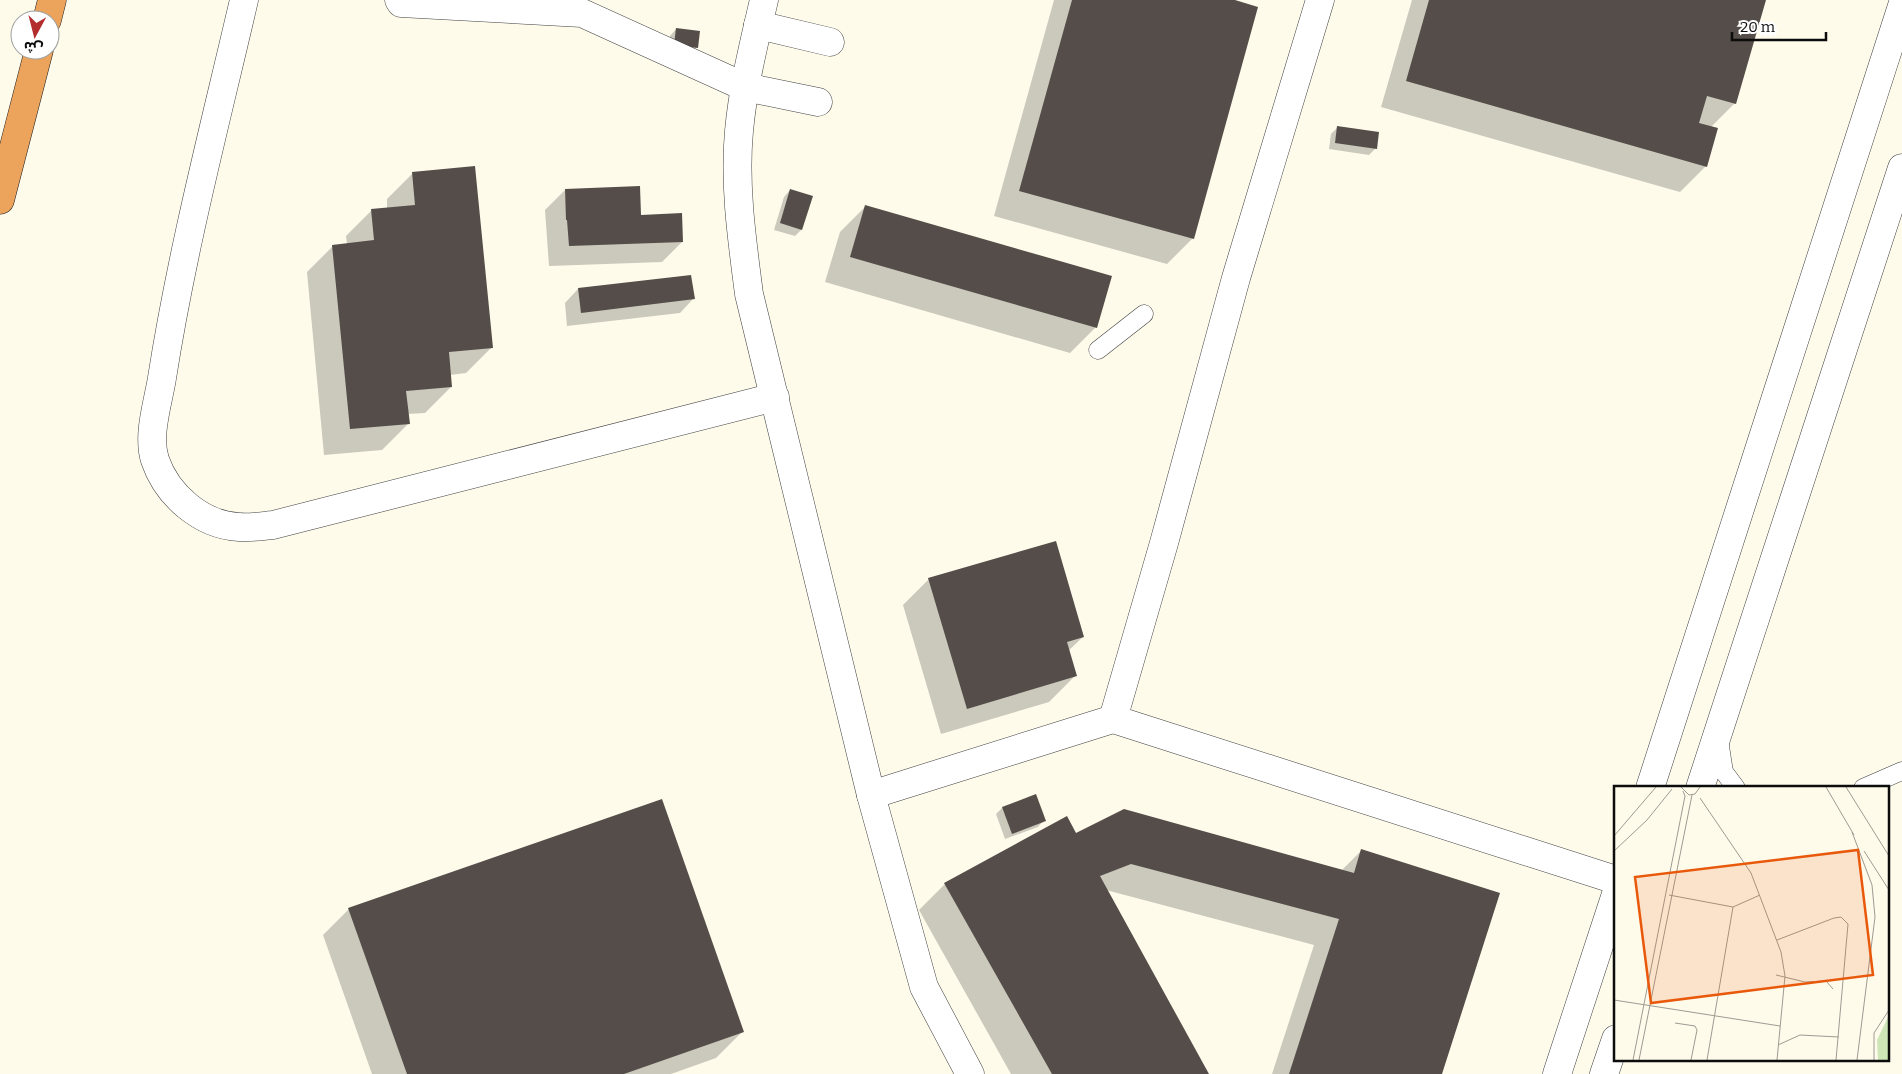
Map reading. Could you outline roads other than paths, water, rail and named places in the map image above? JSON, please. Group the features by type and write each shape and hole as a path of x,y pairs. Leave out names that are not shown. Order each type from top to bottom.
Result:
{"highway":[{"path":"0,200 36,60"}],"street":[{"path":"244,0 187,245 168,340 152,437 154,458 162,478 174,494 191,508 212,522 238,527 273,525 775,397"},
{"path":"399,0 401,3 582,13 745,86 818,102"},
{"path":"1113,719 1164,543 1236,278 1320,0"},
{"path":"1651,786 1902,6"},
{"path":"830,42 761,12 745,86 739,132 738,177 741,236 749,294 871,796 924,987 970,1074"},
{"path":"1701,786 1902,168"},
{"path":"871,796 1113,719 1614,879"},
{"path":"1557,1074 1614,900"},
{"path":"1604,1074 1614,1045"}],"lane":[{"path":"1098,350 1144,314"},
{"path":"1718,734 1724,772 1734,786"},
{"path":"1868,786 1902,771"}]}
